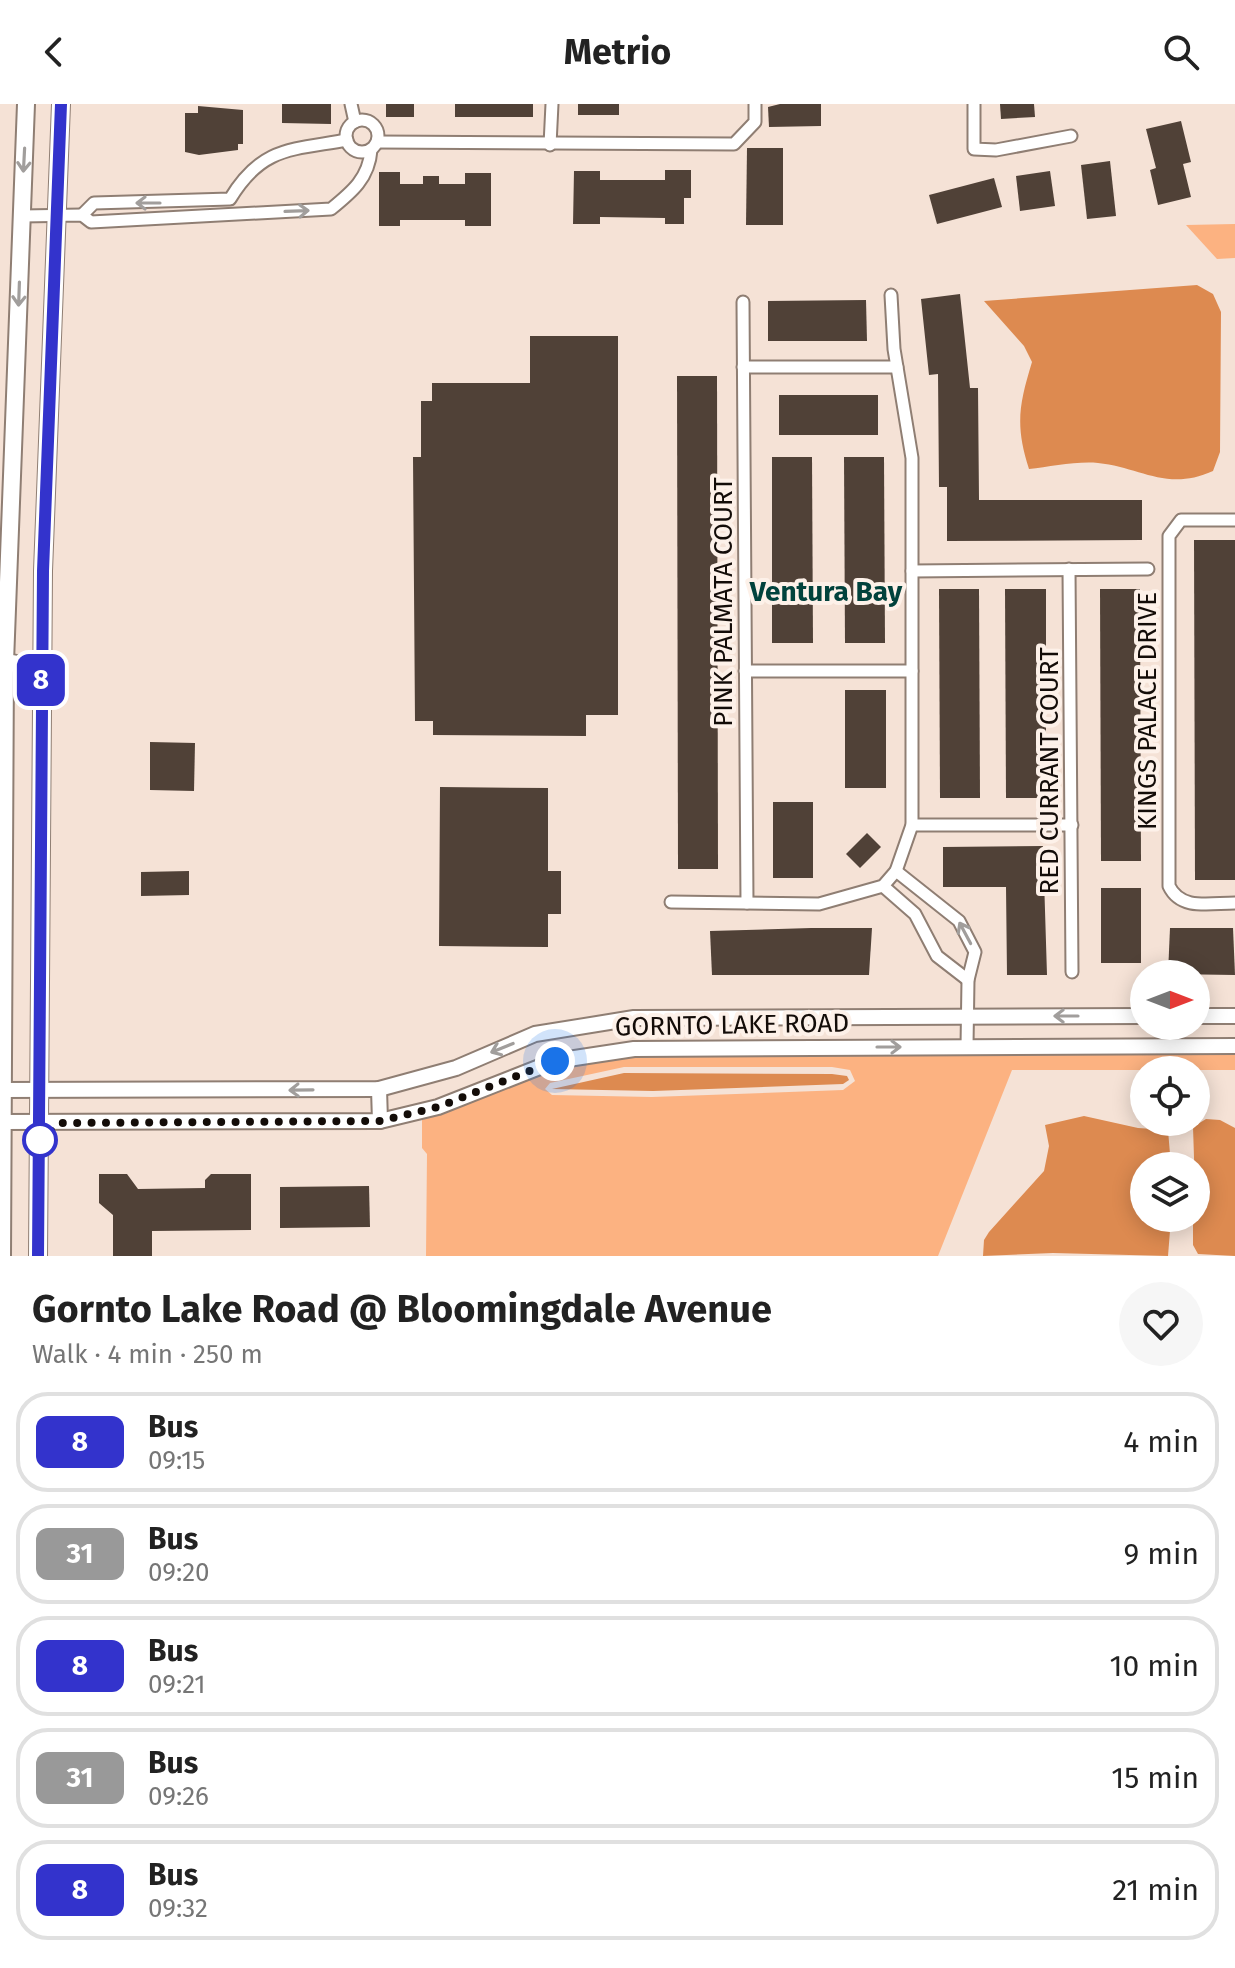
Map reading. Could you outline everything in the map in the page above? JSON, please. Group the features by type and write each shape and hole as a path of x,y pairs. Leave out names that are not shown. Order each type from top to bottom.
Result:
{"main road":[{"path":"2,1256 5,662 26,104"},
{"path":"38,1256 41,668 61,104"},
{"path":"5,662 41,668"}],"street":[{"path":"351,104 355,122"},
{"path":"550,145 552,104"},
{"path":"22,216 82,215 91,222 331,209 355,190 369,167 374,146 378,131 371,123 355,122 348,129 347,140 355,151 374,146 734,144 755,122 755,104"},
{"path":"974,104 974,149 996,150 1071,136"},
{"path":"82,215 94,203 219,202 230,199 238,185 271,155 297,146 347,140"},
{"path":"671,902 819,904 883,886 896,871 912,825 912,458 897,367 891,295"},
{"name":"PINK PALMATA COURT","path":"743,302 747,903"},
{"path":"743,367 897,367"},
{"name":"KINGS PALACE DRIVE","path":"1235,520 1181,520 1169,536 1169,886 1175,898 1185,903 1235,903"},
{"name":"RED CURRANT COURT","path":"1069,569 1072,972"},
{"path":"912,571 1148,569"},
{"path":"745,671 912,671"},
{"path":"912,825 1072,825"},
{"path":"896,871 959,921 975,952 968,980 967,1046"},
{"path":"883,886 915,914 937,956 968,980"},
{"name":"GORNTO LAKE ROAD","path":"1,1090 379,1089 456,1068 535,1034 614,1020 1130,1016"},
{"path":"1210,1016 1235,1016"},
{"name":"GORNTO LAKE ROAD","path":"1,1122 380,1121 423,1113 520,1072 588,1053 680,1047 1235,1046"},
{"path":"379,1089 380,1121"}],"shaded area":[{"path":"1235,224 1235,258 1217,259 1186,225"},
{"path":"1197,285 1213,294 1221,312 1220,452 1213,471 1197,477 1167,479 1098,463 1029,469 1020,415 1032,362 1024,346 984,301"},
{"path":"1235,1053 1235,1070 1210,1070 1210,1056 1130,1056 1130,1070 1012,1070 938,1256 426,1256 427,1154 422,1148 422,1120 558,1068 612,1058 680,1055","holes":["624,1067 832,1067 850,1070 855,1081 843,1090 652,1097 552,1095 545,1089 550,1083"]},
{"path":"624,1073 832,1074 847,1076 849,1080 843,1084 653,1091 552,1089"},
{"path":"1084,1116 1130,1126 1130,1136 1168,1136 1170,1152 1130,1152 1130,1232 1170,1232 1168,1256 1053,1253 983,1256 984,1240 989,1232 1044,1171 1049,1146 1045,1125"},
{"path":"1210,1119 1220,1120 1235,1128 1235,1256 1198,1254 1193,1245 1193,1232 1210,1232 1210,1152 1194,1152 1193,1136 1210,1136"}],"building":[{"path":"282,104 331,104 331,124 282,123"},
{"path":"386,104 414,104 414,117 386,117"},
{"path":"455,104 533,104 533,117 455,117"},
{"path":"578,104 619,104 619,115 578,115"},
{"path":"821,104 821,126 769,127 768,107"},
{"path":"1000,104 1034,104 1035,117 1001,119"},
{"path":"198,106 243,110 243,144 238,144 238,150 199,155 185,152 185,113 198,113"},
{"path":"1181,121 1191,162 1183,164 1191,197 1158,205 1150,170 1156,168 1146,129"},
{"path":"747,148 783,148 783,225 746,225"},
{"path":"1110,161 1116,216 1087,219 1081,165"},
{"path":"665,170 691,170 691,198 684,198 684,224 665,224 665,218 600,217 600,224 573,224 574,171 600,171 600,180 665,180"},
{"path":"1050,171 1055,206 1020,211 1016,176"},
{"path":"379,172 400,172 400,184 423,184 423,176 439,176 439,184 465,184 465,173 491,173 491,226 465,226 465,220 400,220 400,226 379,226"},
{"path":"994,178 1002,207 937,224 929,195"},
{"path":"960,294 970,388 978,388 979,500 1142,500 1142,540 947,541 947,487 939,487 938,374 929,375 921,299"},
{"path":"866,300 867,341 768,341 768,301"},
{"path":"530,336 618,336 618,715 586,715 586,736 433,735 433,721 415,721 413,457 421,457 421,401 432,401 432,383 530,383"},
{"path":"677,376 717,376 718,869 678,869"},
{"path":"779,395 878,395 878,435 779,435"},
{"path":"772,457 812,457 813,643 772,643"},
{"path":"844,457 884,457 885,643 845,643"},
{"path":"1194,540 1235,540 1235,880 1195,880"},
{"path":"939,589 979,589 980,798 940,798"},
{"path":"1005,589 1046,589 1046,798 1006,798"},
{"path":"1100,589 1140,589 1141,861 1101,861"},
{"path":"845,690 886,690 886,788 845,788"},
{"path":"150,742 195,743 194,791 150,790"},
{"path":"440,787 548,788 548,871 561,871 561,914 548,914 548,947 439,946"},
{"path":"773,802 813,802 813,878 773,878"},
{"path":"867,833 881,847 860,868 846,854"},
{"path":"1043,846 1047,975 1007,975 1006,887 943,887 943,847"},
{"path":"189,871 189,895 141,896 141,872"},
{"path":"1101,888 1141,888 1141,960 1101,963"},
{"path":"872,928 869,975 712,975 710,931"},
{"path":"1170,928 1233,928 1235,975 1210,975 1210,960 1169,960"},
{"path":"99,1174 127,1174 138,1189 205,1188 205,1180 211,1174 251,1174 251,1230 152,1231 152,1256 113,1256 113,1215 99,1203"},
{"path":"369,1186 370,1227 280,1228 280,1187"}],"bus line":[{"name":"8","path":"38,1256 41,668 61,104"}],"district":[{"name":"Ventura Bay","path":"826,591"}],"route":[{"path":"40,1140 61,1123 266,1123 380,1121 407,1117 555,1061"}]}
